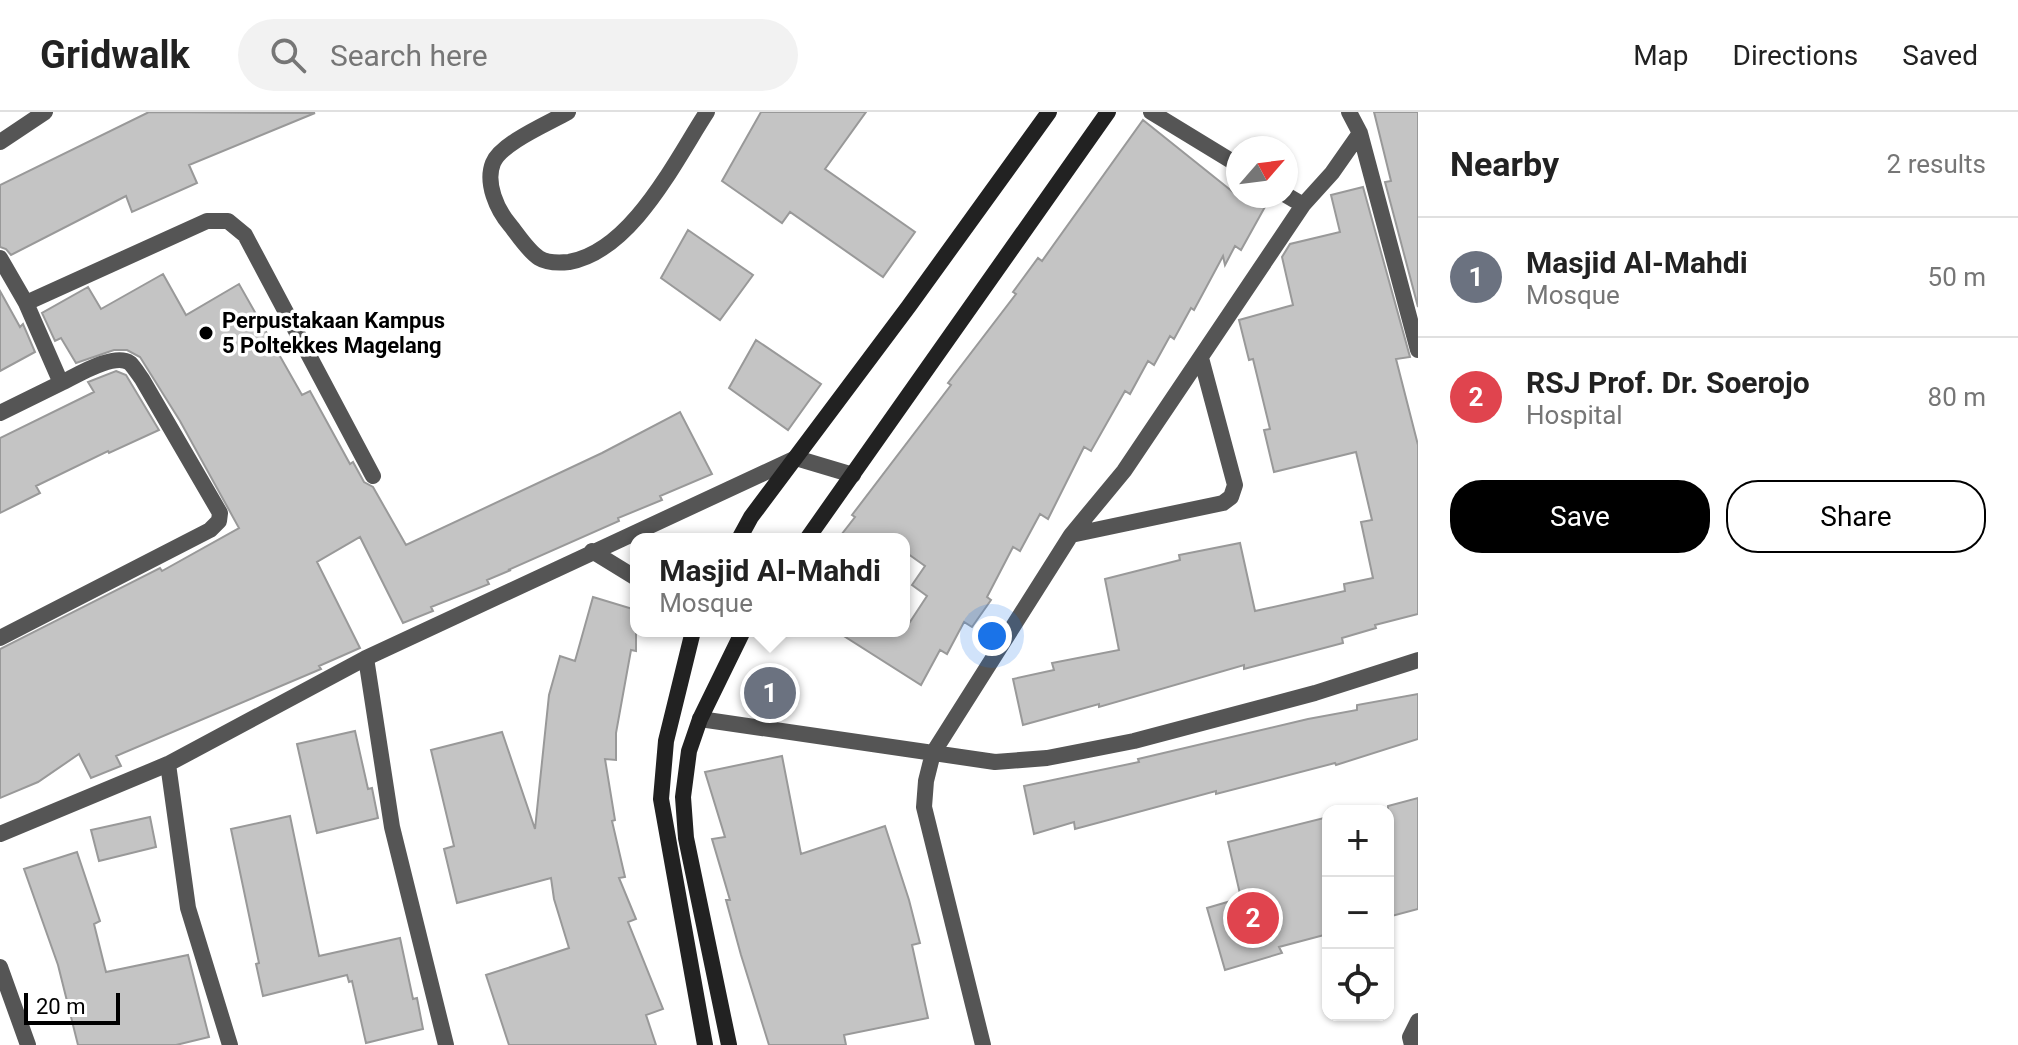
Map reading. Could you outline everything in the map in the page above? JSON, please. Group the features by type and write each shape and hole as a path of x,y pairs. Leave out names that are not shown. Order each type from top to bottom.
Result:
{"street":[{"path":"0,142 45,112"},
{"path":"568,112 501,149 492,163 491,181 495,201 506,221 539,258 558,263 578,260 594,253 629,224 656,192 707,112"},
{"path":"742,533 1049,112"},
{"path":"811,533 1108,112"},
{"path":"1151,112 1226,158"},
{"path":"1349,112 1360,133 1418,350"},
{"path":"983,1045 924,807 933,753 1071,535 1124,471 1303,205 1332,173 1360,133"},
{"path":"1298,202 1303,205"},
{"path":"26,303 207,221 228,221 245,235 373,476"},
{"path":"0,258 26,303 61,383"},
{"path":"1071,535 1223,503 1231,497 1235,485 1201,358"},
{"path":"0,413 106,362 120,360 130,363 220,513 219,521 210,530 0,638"},
{"path":"631,533 796,458 853,475"},
{"path":"0,834 168,764 366,658 630,534"},
{"path":"592,551 630,574"},
{"path":"692,637 666,741 661,799 705,1045"},
{"path":"729,1045 686,838 683,797 689,751 700,719 740,637"},
{"path":"366,658 392,827 446,1045"},
{"path":"700,719 995,762 1047,758 1134,741 1300,697 1418,660"},
{"path":"168,764 188,908 230,1045"},
{"path":"0,967 28,1045"},
{"path":"1412,1045 1410,1037 1418,1021"}],"building":[{"path":"149,112 315,113 189,165 197,183 132,212 126,196 11,255 0,247 0,185"},
{"path":"761,112 866,112 825,169 915,232 883,277 790,212 782,223 722,181"},
{"path":"1374,112 1418,112 1418,307 1385,182 1391,181"},
{"path":"1143,120 1226,186 1226,208 1264,208 1241,250 1235,246 1225,265 1223,256 1194,310 1191,308 1174,339 1170,336 1154,365 1148,361 1130,394 1125,391 1091,451 1084,447 1048,519 1040,514 1020,551 1013,547 987,597 991,600 972,627 964,622 947,654 940,650 921,685 845,637 910,637 910,622 927,596 912,585 925,566 910,555 910,533 843,533 855,517 852,515 1016,294 1013,292 1038,258 1042,261"},
{"path":"1363,187 1410,357 1396,359 1418,445 1418,614 1375,625 1376,628 1342,638 1343,643 1244,669 1244,665 1099,707 1099,704 1023,725 1013,679 1054,670 1052,663 1119,650 1105,579 1180,560 1179,555 1240,543 1255,611 1345,591 1344,584 1373,578 1361,522 1372,520 1356,452 1274,472 1264,430 1270,429 1253,359 1249,360 1239,320 1293,305 1282,257 1290,244 1340,232 1331,195"},
{"path":"688,230 753,275 720,320 661,278"},
{"path":"163,274 186,315 239,284 302,395 310,391 350,464 353,462 364,482 373,487 406,545 602,453 680,412 712,474 660,496 662,500 508,570 511,570 487,580 489,584 431,607 433,611 403,623 360,537 317,562 360,648 319,666 321,669 116,756 121,766 91,778 79,754 38,782 0,798 0,649 160,568 162,571 239,528 180,421 140,357 127,350 114,350 76,363 61,338 55,341 42,313 88,287 101,309"},
{"path":"0,291 20,327 23,324 35,352 0,371"},
{"path":"756,340 821,384 788,430 729,388"},
{"path":"116,371 126,375 159,430 36,486 40,493 0,513 0,438 94,392 88,382"},
{"path":"593,597 630,608 630,637 636,637 636,651 631,650 616,733 616,760 605,759 615,820 612,821 625,877 619,878 636,919 628,922 663,1009 646,1015 656,1045 509,1045 486,975 569,948 551,878 457,903 444,849 454,846 431,750 502,732 535,829 549,695 560,656 575,661"},
{"path":"1418,694 1418,739 1336,765 1216,794 1216,791 1075,829 1074,822 1034,834 1024,786 1357,710 1357,705"},
{"path":"355,731 378,818 317,833 297,744"},
{"path":"782,756 801,854 885,826 920,943 912,945 928,1018 844,1035 846,1045 769,1045 726,900 730,900 712,839 725,837 705,772"},
{"path":"1418,798 1418,909 1394,915 1394,805"},
{"path":"290,816 319,956 400,938 423,1029 366,1043 352,981 349,982 347,975 263,996 231,829"},
{"path":"150,817 156,847 99,861 91,830"},
{"path":"1322,818 1322,936 1279,947 1282,953 1225,970 1207,908 1241,898 1228,842"},
{"path":"77,852 100,921 94,924 106,972 188,955 209,1037 176,1045 78,1045 58,965 24,869"}],"place":[{"name":"Perpustakaan Kampus 5 Poltekkes Magelang","path":"206,333"},
{"name":"Masjid Al-Mahdi","path":"770,693"},
{"name":"RSJ Prof. Dr. Soerojo","path":"1253,918"}]}
